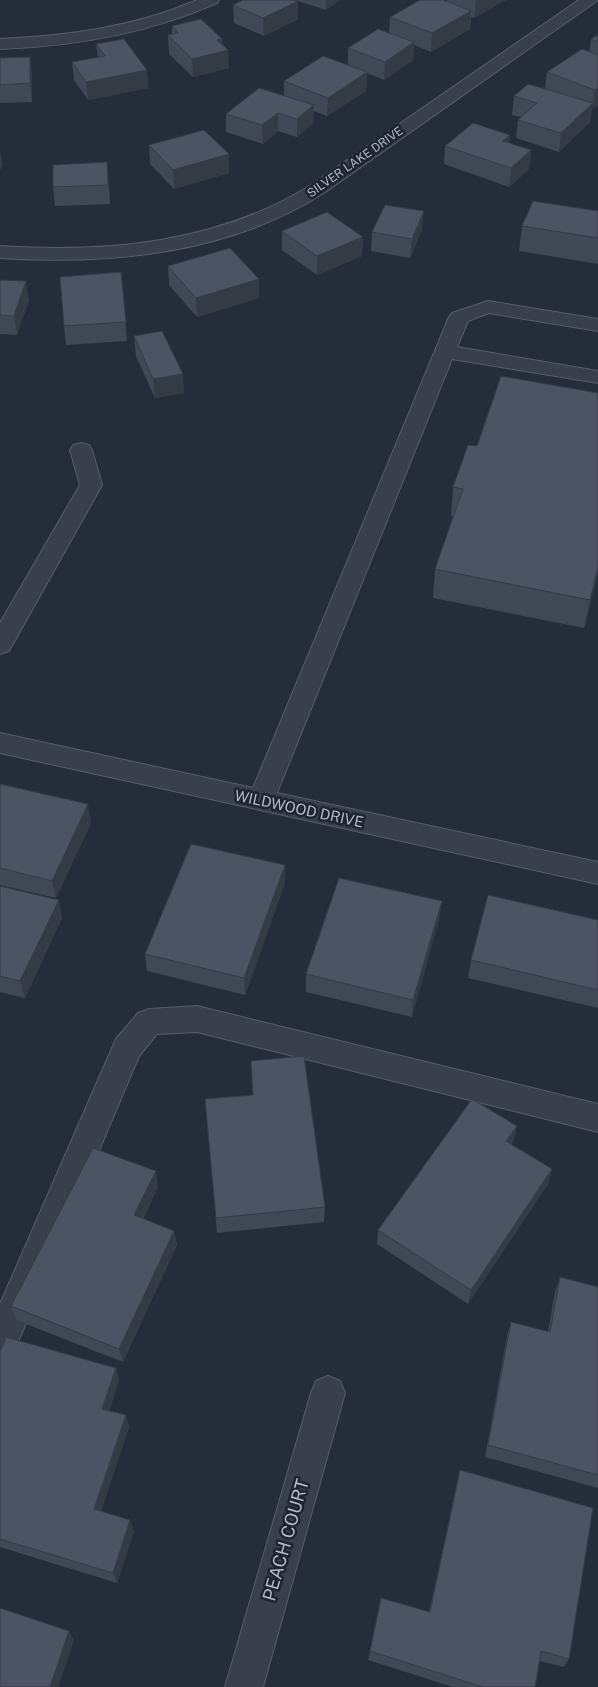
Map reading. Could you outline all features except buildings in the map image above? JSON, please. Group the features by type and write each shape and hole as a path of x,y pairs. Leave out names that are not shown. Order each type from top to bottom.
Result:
{"street":[{"path":"0,44 34,43 88,36 189,10 211,0"},
{"name":"SILVER LAKE DRIVE","path":"0,252 45,256 145,249 224,230 274,213 323,186 368,152 590,0"},
{"path":"260,800 459,317 488,307 598,325"},
{"path":"445,351 598,377"},
{"path":"0,645 91,485 81,450"},
{"name":"WILDWOOD DRIVE","path":"0,743 598,873"},
{"path":"0,1344 127,1048 149,1022 197,1019 598,1118"},
{"name":"PEACH COURT","path":"244,1687 328,1393"}]}
